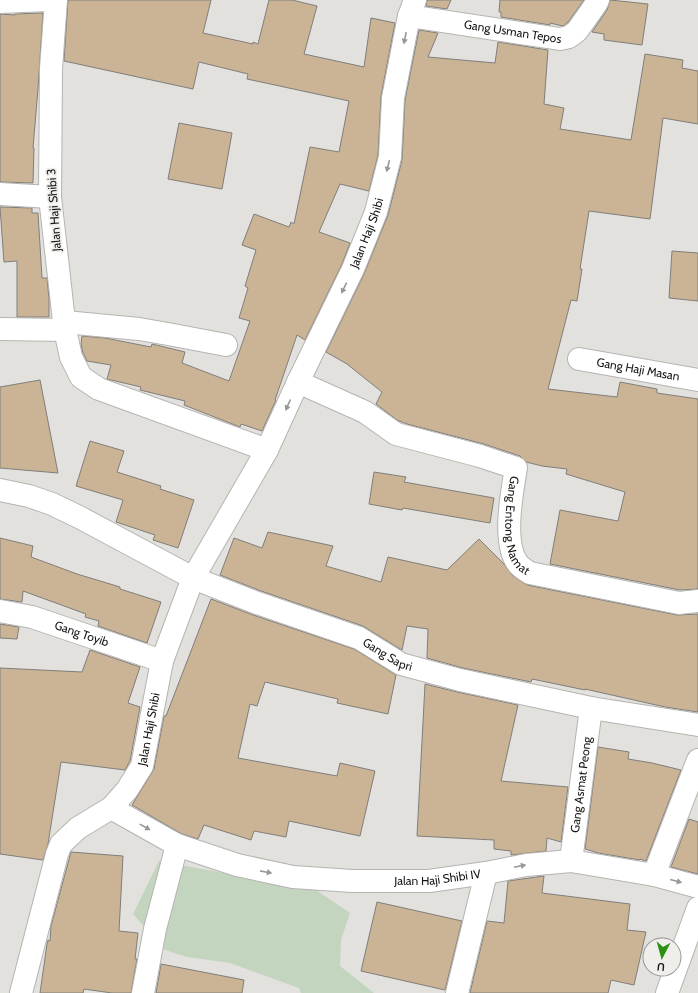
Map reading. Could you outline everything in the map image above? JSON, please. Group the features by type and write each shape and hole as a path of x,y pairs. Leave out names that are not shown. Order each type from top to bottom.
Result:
{"street":[{"path":"0,2 48,0"},
{"name":"Jalan Haji Shibi 3","path":"56,0 51,69 50,196 65,326"},
{"name":"Gang Usman Tepos","path":"412,8 560,39 569,37 577,31 598,0"},
{"name":"Jalan Haji Shibi","path":"21,993 57,854 61,844 78,828 111,808 127,790 142,766 162,661 193,578 268,450 298,382 353,269 376,212 390,157 393,98 412,8"},
{"path":"0,194 50,196"},
{"path":"65,326 71,357 81,377 100,389 268,450"},
{"path":"0,329 65,326 111,326 226,345"},
{"name":"Gang Haji Masan","path":"579,359 698,380"},
{"name":"Gang Entong Namat","path":"298,382 365,412 396,434 480,456 516,468 509,511 509,538 516,560 520,566 530,573 679,604 698,601"},
{"name":"Gang Sapri","path":"0,490 29,496 52,504 193,578 257,603 359,638 401,664 460,680 591,708 698,725"},
{"name":"Gang Toyib","path":"0,611 32,617 162,661"},
{"name":"Gang Asmat Peong","path":"571,861 591,708"},
{"path":"654,875 698,760"},
{"name":"Jalan Haji Shibi IV","path":"111,808 177,845 237,865 293,877 352,881 429,881 486,873 526,865 571,861 654,875 698,887"},
{"path":"143,993 155,929 177,845"},
{"path":"457,993 486,873"},
{"path":"667,993 698,908"}],"green space":[{"path":"159,861 316,890 350,913 341,940 340,966 374,993 301,993 299,988 230,963 187,957 165,950 133,914"}],"building":[{"path":"68,0 211,0 203,33 258,44 269,0 292,0 317,6 304,54 364,67 371,18 395,23 381,96 378,155 369,191 340,184 319,232 350,243 342,264 305,340 297,335 276,400 262,431 241,424 240,427 184,405 185,401 140,390 141,387 107,379 111,365 87,361 81,344 82,336 105,338 151,347 152,344 185,352 182,363 229,381 250,321 239,318 248,288 245,286 256,250 242,245 254,214 289,227 291,222 294,224 310,147 339,152 349,101 247,79 248,74 199,62 193,89 64,61"},
{"path":"427,0 451,0 447,9 426,6"},
{"path":"500,0 584,0 568,22 563,26 501,17 501,12 499,12"},
{"path":"610,0 648,4 642,45 604,40 604,34 592,32 607,10"},
{"path":"43,13 33,148 33,183 0,182 0,14 15,15"},
{"path":"419,30 438,33 428,57 495,63 498,42 548,50 544,104 564,108 560,129 631,140 645,54 683,60 682,68 698,71 698,124 663,118 650,219 589,211 580,269 582,269 577,301 571,300 548,389 617,397 620,382 657,389 657,393 698,399 698,589 680,590 550,564 560,510 618,521 625,492 566,474 567,469 542,466 526,462 520,456 484,444 397,420 376,404 382,392 347,364 326,352 364,274 388,215 402,160 405,100"},
{"path":"179,123 232,133 222,189 168,179"},
{"path":"0,207 32,208 32,213 38,213 42,278 47,278 49,317 17,317 17,261 4,262"},
{"path":"672,251 698,253 698,301 669,298"},
{"path":"40,380 58,473 0,468 0,387"},
{"path":"90,441 124,451 117,472 161,486 160,489 194,500 178,548 153,540 155,535 116,522 123,500 76,486"},
{"path":"374,472 406,477 404,482 494,498 490,523 403,508 402,510 369,504"},
{"path":"268,532 333,546 326,566 381,582 388,557 447,570 479,539 505,565 512,575 527,585 677,615 698,614 698,712 665,707 532,679 531,682 463,668 427,658 428,629 407,626 402,650 363,626 261,591 220,575 234,538 262,548"},
{"path":"0,538 33,546 31,557 161,602 147,643 98,626 99,621 85,617 86,614 23,591 22,602 0,599"},
{"path":"211,599 253,615 354,649 396,675 388,714 337,703 338,699 265,682 257,706 250,704 238,758 337,776 340,763 375,771 360,836 289,821 286,837 254,831 251,840 204,825 198,839 182,834 132,805 154,769 164,716 166,716"},
{"path":"0,624 19,627 17,639 0,638"},
{"path":"90,650 140,667 128,703 140,707 130,761 125,770 61,762 48,844 43,860 0,854 0,668 82,672"},
{"path":"425,684 518,705 501,781 568,787 561,842 547,838 546,851 511,855 511,851 494,849 494,840 417,836"},
{"path":"598,747 629,752 628,759 681,770 646,861 598,853 585,849"},
{"path":"689,819 698,822 698,874 671,867"},
{"path":"71,852 123,856 119,931 138,933 135,959 137,959 131,993 112,993 84,989 83,993 40,993 47,944 48,940 50,941 51,926"},
{"path":"544,876 542,893 630,904 627,930 646,932 645,937 642,937 642,950 634,985 611,980 608,993 470,993 487,921 504,923 508,881"},
{"path":"377,902 462,921 445,990 361,971"},
{"path":"161,964 244,980 242,993 156,993"}]}
